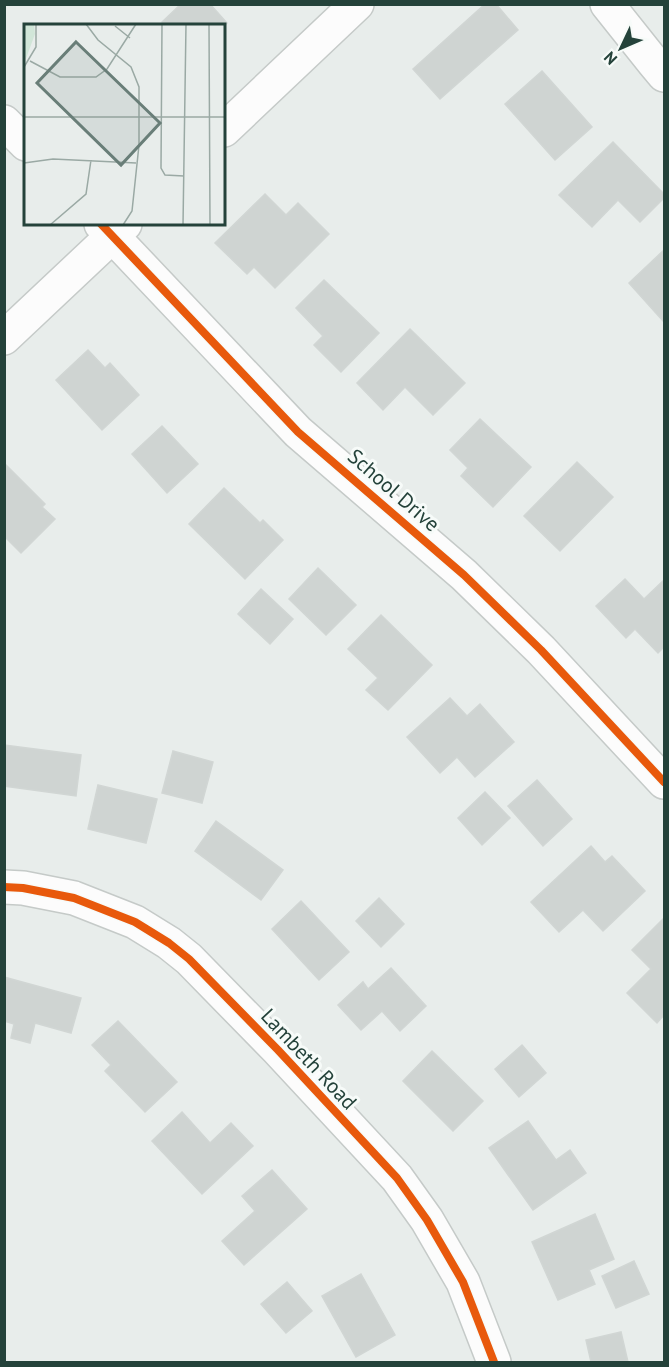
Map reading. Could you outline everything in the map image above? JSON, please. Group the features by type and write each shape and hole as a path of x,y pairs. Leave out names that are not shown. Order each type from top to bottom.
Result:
{"street":[{"path":"225,129 357,4"},
{"path":"607,4 664,75"},
{"path":"4,122 24,142"},
{"path":"4,338 113,227"},
{"name":"School Drive","path":"113,227 298,432 464,576 541,650 664,782"},
{"name":"Lambeth Road","path":"4,887 23,888 74,898 135,922 169,943 189,959 397,1178 427,1220 463,1282 494,1362"}],"building":[{"path":"181,4 210,4 227,23 225,26 164,24 162,22"},
{"path":"485,4 496,4 518,30 440,99 413,69"},
{"path":"542,71 592,127 555,160 505,104"},
{"path":"613,142 664,194 664,198 640,222 618,200 592,227 559,195"},
{"path":"265,194 286,215 298,203 329,234 275,288 254,267 247,274 215,243"},
{"path":"664,250 664,322 629,283"},
{"path":"324,280 379,333 341,372 314,345 323,336 296,308"},
{"path":"410,329 465,383 433,415 405,387 383,410 357,383"},
{"path":"88,350 105,368 110,363 139,395 102,430 56,380"},
{"path":"480,419 531,467 493,507 461,476 468,468 450,450"},
{"path":"162,426 198,464 167,493 132,454"},
{"path":"577,462 613,497 560,551 524,516"},
{"path":"4,463 45,504 42,507 55,519 21,553 4,536"},
{"path":"224,488 260,523 263,520 283,540 245,579 189,524"},
{"path":"318,568 356,605 326,635 289,599"},
{"path":"625,579 644,599 664,580 664,647 658,653 635,629 626,638 596,606"},
{"path":"261,589 293,619 270,644 238,614"},
{"path":"381,615 432,665 388,710 366,690 378,678 348,649"},
{"path":"450,698 467,716 480,704 514,742 475,777 457,757 440,773 407,737"},
{"path":"4,745 81,755 76,796 4,786"},
{"path":"173,751 213,762 202,803 162,793"},
{"path":"537,780 572,819 543,846 508,806"},
{"path":"98,785 157,799 146,843 88,829"},
{"path":"485,792 510,818 482,845 458,818"},
{"path":"216,821 283,870 261,900 195,851"},
{"path":"591,846 605,862 612,856 645,891 603,931 583,910 559,932 531,902"},
{"path":"379,898 404,924 381,947 356,921"},
{"path":"301,901 349,952 319,980 272,929"},
{"path":"664,918 664,1015 657,1023 627,993 651,969 632,950"},
{"path":"391,968 426,1006 400,1031 382,1011 361,1030 338,1005 363,982 368,989"},
{"path":"4,977 81,998 71,1033 35,1023 30,1043 11,1038 14,1024 4,1021"},
{"path":"118,1021 177,1082 145,1112 105,1071 111,1065 92,1045"},
{"path":"522,1045 546,1073 519,1097 495,1069"},
{"path":"432,1051 483,1101 453,1131 403,1081"},
{"path":"182,1112 210,1143 231,1123 253,1146 202,1194 152,1141"},
{"path":"528,1121 556,1160 570,1150 586,1173 533,1210 489,1148"},
{"path":"272,1170 307,1209 244,1265 222,1241 255,1211 242,1196"},
{"path":"595,1214 614,1259 589,1270 595,1284 558,1300 532,1242"},
{"path":"634,1261 649,1294 616,1308 602,1276"},
{"path":"361,1274 395,1335 356,1357 322,1296"},
{"path":"287,1282 312,1311 286,1333 261,1304"},
{"path":"621,1332 628,1362 591,1362 586,1340"}],"cycle path":[{"path":"102,225 298,432 464,575 541,650 664,782"},
{"path":"4,887 23,888 74,898 135,922 169,943 189,959 278,1050 397,1178 427,1220 463,1282 494,1362"}]}
